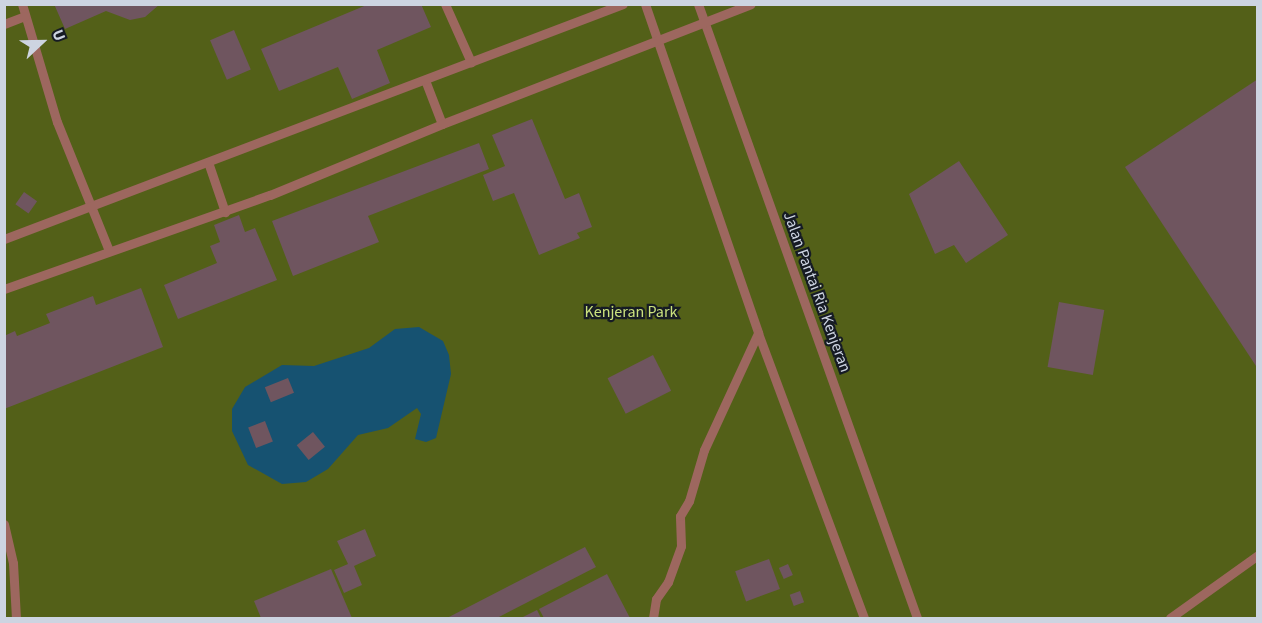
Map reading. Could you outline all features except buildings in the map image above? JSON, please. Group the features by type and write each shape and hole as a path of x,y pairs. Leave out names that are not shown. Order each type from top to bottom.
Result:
{"lane":[{"path":"22,4 57,122 109,251"},
{"path":"445,4 471,62"},
{"path":"4,239 90,204 208,162 623,4"},
{"path":"645,4 758,333 864,618"},
{"name":"Jalan Pantai Ria Kenjeran","path":"698,4 917,618"},
{"path":"4,289 225,212 442,124 705,24 751,4"},
{"path":"4,24 25,16"},
{"path":"425,80 442,124"},
{"path":"208,162 225,212"},
{"path":"653,618 656,599 668,582 681,546 680,516 704,450 758,333"},
{"path":"4,524 13,563 16,618"},
{"path":"1170,618 1257,555"}],"green space":[{"name":"Kenjeran Park","path":"4,5 1257,5 1258,555 1248,562 1257,563 1257,618 5,618"}],"water":[{"path":"419,327 443,341 449,355 451,374 436,438 426,442 415,439 421,414 417,408 388,428 358,435 328,469 306,482 282,484 248,465 232,431 232,409 245,387 282,365 314,366 369,348 395,329"}]}
